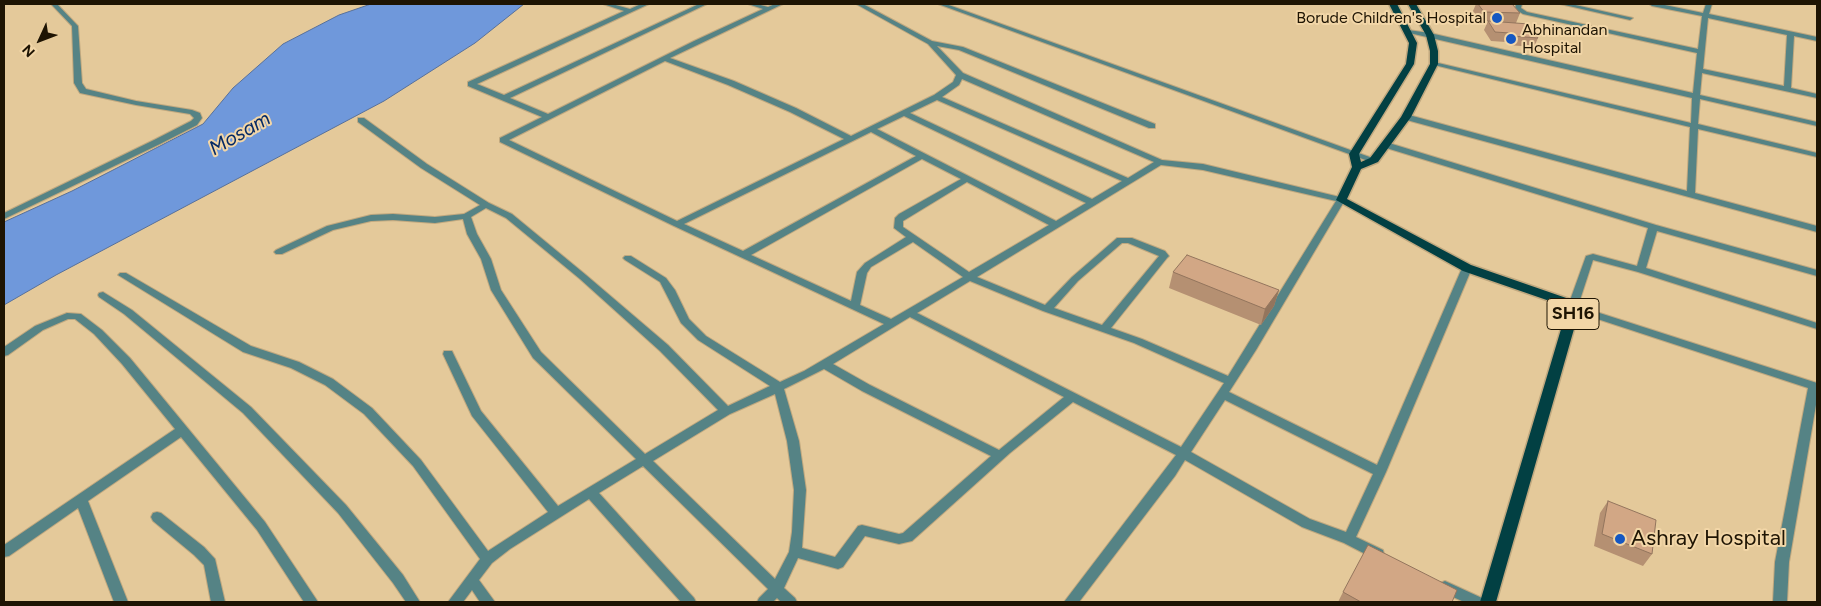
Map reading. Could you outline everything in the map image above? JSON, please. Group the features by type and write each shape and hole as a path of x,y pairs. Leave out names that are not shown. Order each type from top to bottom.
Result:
{"main road":[{"path":"1341,200 1355,160 1410,64 1413,43 1393,4"},
{"path":"1355,160 1374,160 1406,117 1434,64 1434,51 1430,35 1412,4"},
{"name":"SH16","path":"1341,200 1467,268 1573,307 1488,602"}],"street":[{"path":"4,216 157,142 194,123 198,118 192,112 136,103 83,91 78,83 74,26 54,4"},
{"path":"606,4 630,11"},
{"path":"549,116 471,84 646,4"},
{"path":"504,98 704,4"},
{"path":"751,4 768,9"},
{"path":"780,4 664,58 503,140 677,224 893,324"},
{"path":"858,4 930,42 961,48 1152,126"},
{"path":"941,4 1355,160"},
{"path":"1520,4 1518,9 1525,13 1701,52"},
{"path":"1563,4 1630,18"},
{"path":"1652,4 1817,38"},
{"path":"1691,194 1696,96 1705,15 1709,4"},
{"path":"1408,32 1430,35 1817,124"},
{"path":"1787,90 1791,33"},
{"path":"930,42 960,75 1160,162 1202,167 1341,200 1231,382 1184,454 1071,602"},
{"path":"664,58 731,82 793,110 850,139"},
{"path":"1434,64 1817,155"},
{"path":"1699,70 1817,96"},
{"path":"677,224 937,97 956,83 960,75"},
{"path":"937,97 1128,181"},
{"path":"903,113 1093,203"},
{"path":"1406,117 1817,229"},
{"path":"361,120 424,166 486,205 509,216 583,277 664,348 726,411"},
{"path":"870,129 1057,225"},
{"path":"1386,145 1653,228 1817,273"},
{"path":"743,255 922,156"},
{"path":"455,602 487,559 505,545 556,513 726,411 824,364 893,324 1160,162"},
{"path":"967,179 898,220 899,228 971,278 1047,309 1138,341 1231,382"},
{"path":"279,252 323,231 364,219 393,217 447,220 466,216 486,205"},
{"path":"466,216 472,234 492,275 496,290 537,356 790,602"},
{"path":"1641,270 1653,228"},
{"path":"855,306 862,272 868,265 912,238"},
{"path":"1047,309 1075,279 1120,240 1129,240 1162,253 1164,256 1104,328"},
{"path":"1780,602 1782,562 1816,387 1573,307 1588,258 1593,257 1641,270 1817,326"},
{"path":"628,258 663,280 685,321 702,338 778,386 793,441 800,490 795,552 776,589 764,602"},
{"path":"1349,539 1380,472 1467,268"},
{"path":"123,275 247,349 295,365 329,382 368,410 417,464 487,559"},
{"path":"103,295 128,312 247,410 342,510 398,579 413,602"},
{"path":"910,313 1184,454 1306,523 1349,539 1392,560"},
{"path":"4,352 39,328 67,316 77,316 98,332 126,361 261,526 311,602"},
{"path":"448,354 476,413 556,513"},
{"path":"824,364 866,388 999,455"},
{"path":"1223,394 1380,472"},
{"path":"795,552 838,563 862,530 899,539 907,538 999,455 1072,396"},
{"path":"4,552 183,430"},
{"path":"590,492 689,602"},
{"path":"81,499 121,602"},
{"path":"157,517 199,550 210,564 218,602"},
{"path":"472,580 488,602"},
{"path":"1434,581 1477,602"}],"water":[{"name":"Mosam","path":"371,4 524,4 475,43 384,101 56,275 4,305 4,222 72,191 203,124 233,88 283,44 339,15"}],"building":[{"path":"1478,4 1512,4 1520,13 1484,12"},
{"path":"1488,21 1529,24 1538,38 1512,36 1510,33 1495,32"},
{"path":"1187,255 1279,290 1265,309 1173,272"},
{"path":"1608,501 1656,520 1652,554 1602,534"},
{"path":"1368,545 1457,590 1452,602 1361,602 1343,592"}],"place":[{"name":"Borude Children's Hospital","path":"1497,18"},
{"name":"Abhinandan Hospital","path":"1511,39"},
{"name":"Ashray Hospital","path":"1620,539"}]}
